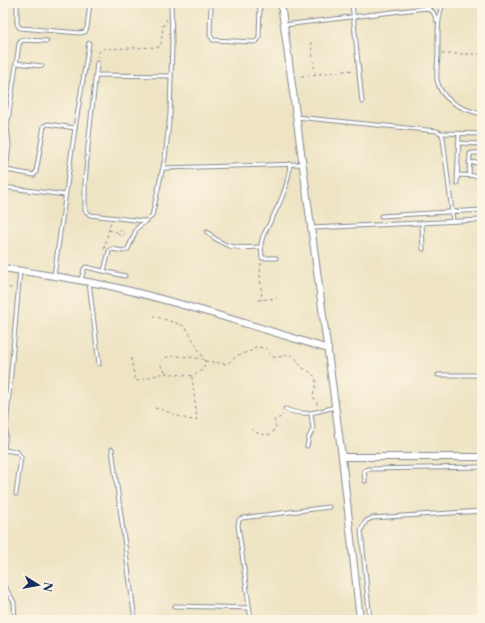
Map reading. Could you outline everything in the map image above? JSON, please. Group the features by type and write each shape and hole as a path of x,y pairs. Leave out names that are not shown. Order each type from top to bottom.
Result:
{"street":[{"path":"281,3 342,457 360,620"},
{"path":"3,268 89,282 138,294 226,318 328,349"},
{"path":"342,457 482,457"}],"lane":[{"path":"17,3 17,24 20,28 80,33 85,32 87,28 90,3"},
{"path":"104,271 110,250 125,251 128,249 137,228 152,216 163,168 169,122 171,76 171,3"},
{"path":"211,3 210,35 213,40 254,42 259,38 260,3"},
{"path":"352,3 362,102"},
{"path":"284,25 426,8 439,3"},
{"path":"443,3 438,23 437,79 439,87 443,95 458,106 482,114"},
{"path":"426,8 435,15 438,23"},
{"path":"47,41 21,41 6,127 9,145 6,170 34,175 36,172 44,126 48,124 75,128"},
{"path":"54,276 75,128 89,44"},
{"path":"16,63 42,66"},
{"path":"97,63 88,146 84,204 85,210 89,214 146,221"},
{"path":"96,75 171,76"},
{"path":"296,117 438,131 441,133 482,134"},
{"path":"441,133 443,138 453,221"},
{"path":"457,183 459,134"},
{"path":"458,143 482,144"},
{"path":"469,163 480,163 482,150"},
{"path":"469,175 471,153 482,153"},
{"path":"276,258 262,258 261,247 263,236 282,201 288,180 290,164"},
{"path":"163,168 302,164"},
{"path":"458,175 482,176"},
{"path":"3,187 65,195"},
{"path":"381,216 482,210"},
{"path":"311,228 482,220"},
{"path":"422,223 423,249"},
{"path":"207,232 217,240 230,247 261,247"},
{"path":"81,281 84,269 86,267 125,276"},
{"path":"16,494 21,457 17,452 4,450 20,271"},
{"path":"89,282 99,364"},
{"path":"438,375 482,375"},
{"path":"285,409 298,414 311,414 335,407"},
{"path":"307,446 313,429 311,414"},
{"path":"112,449 135,620"},
{"path":"365,481 364,471 368,469 482,467"},
{"path":"251,620 238,525 239,520 242,518 329,507"},
{"path":"370,620 362,534 362,526 366,521 372,518 482,511"},
{"path":"3,584 14,602 15,620"},
{"path":"175,606 249,608"}],"path":[{"path":"97,63 99,52 102,49 160,47 162,44 164,24 171,15"},
{"path":"311,42 315,74"},
{"path":"438,54 482,54"},
{"path":"301,76 358,69"},
{"path":"110,250 104,248 112,217"},
{"path":"108,230 118,232"},
{"path":"262,258 260,275 262,300"},
{"path":"3,286 18,290"},
{"path":"258,300 277,298"},
{"path":"131,358 135,380 137,381 167,373 192,376 203,370 205,366 204,360 185,326 154,316"},
{"path":"167,373 162,368 161,364 162,360 166,357 171,356 227,364 238,356 251,351 255,347 266,348 271,356 274,357 286,355 293,356 303,368 311,372 316,378 313,395 318,402 321,411"},
{"path":"155,408 165,410 171,414 196,420 192,376"},
{"path":"251,429 256,433 268,435 272,434 276,427 274,420 282,416 285,409"}]}
